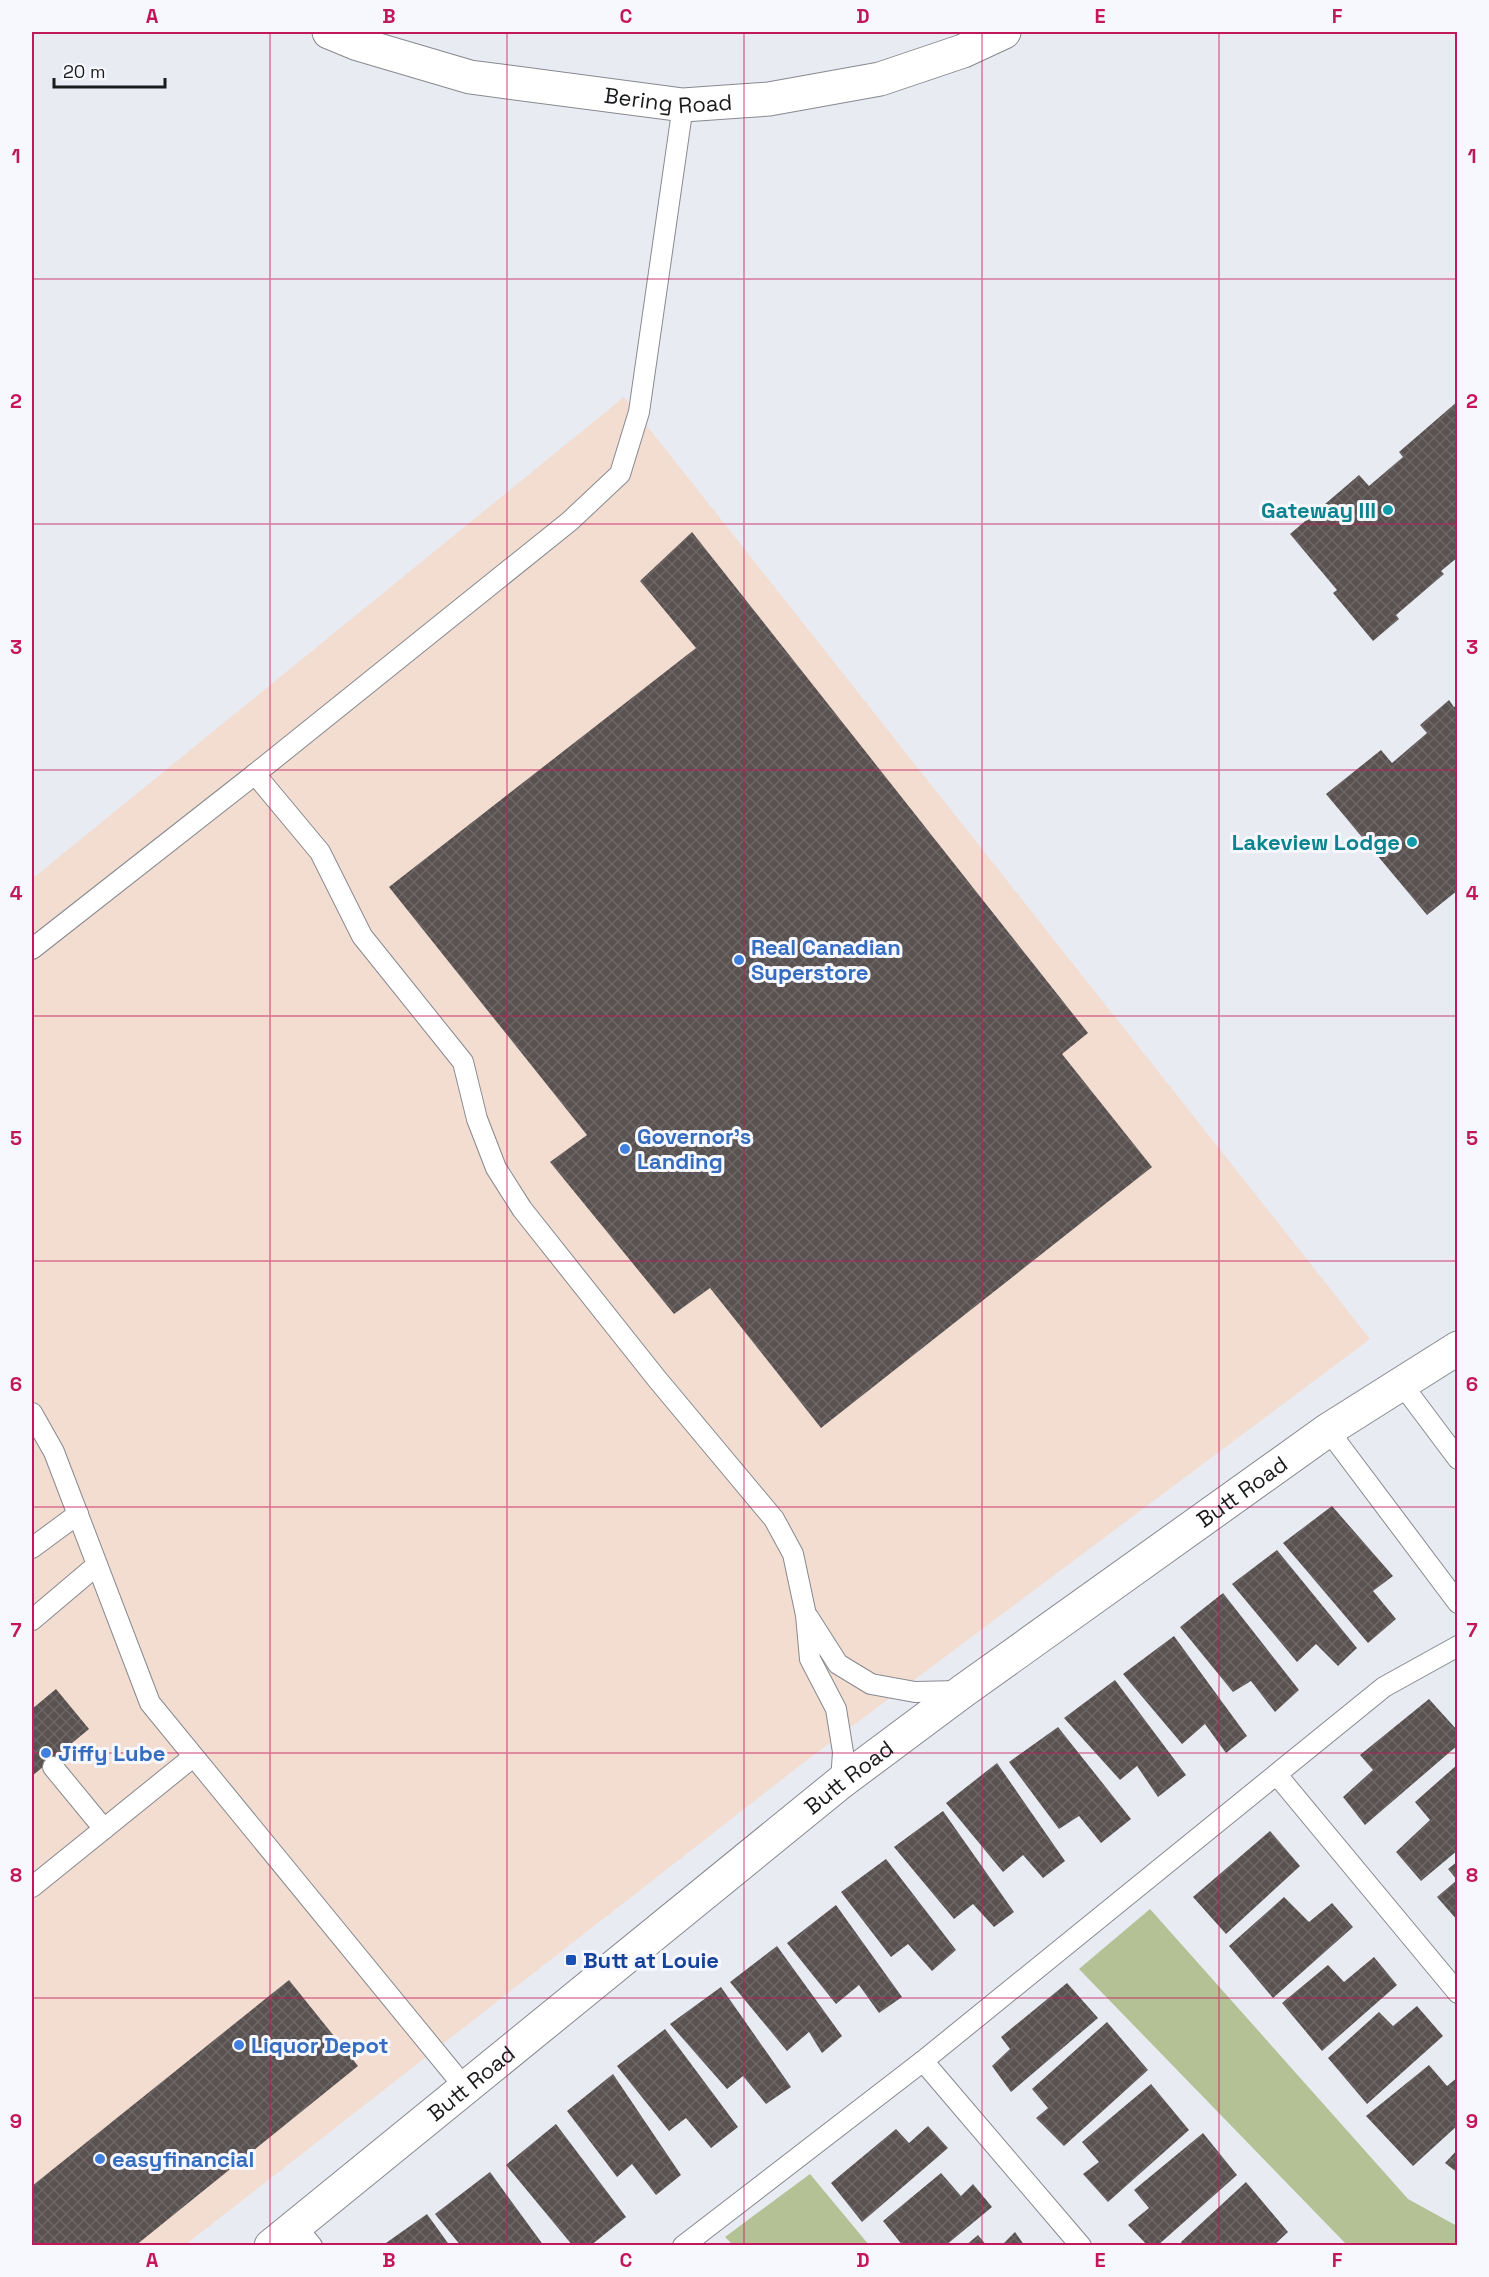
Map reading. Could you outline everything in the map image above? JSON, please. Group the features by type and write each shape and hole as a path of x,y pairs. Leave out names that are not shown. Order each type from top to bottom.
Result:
{"street":[{"name":"Bering Road","path":"329,32 358,44 470,77 683,105 769,99 880,79 963,51 1004,32"},
{"name":"Butt Road","path":"271,2246 304,2235 466,2089 842,1782 963,1691 1328,1430 1458,1348"}],"lane":[{"path":"32,949 561,529 620,474 639,412 683,105"},
{"path":"255,774 320,852 362,936 463,1062 477,1119 496,1168 522,1209 657,1379 774,1519 793,1554 806,1615 810,1659 836,1709 843,1752 842,1782"},
{"path":"1401,1383 1458,1460"},
{"path":"32,1413 54,1452 150,1703 466,2089"},
{"path":"1328,1430 1458,1603"},
{"path":"32,1548 78,1514"},
{"path":"32,1620 97,1565"},
{"path":"806,1615 838,1664 871,1684 915,1692 963,1691"},
{"path":"683,2246 922,2061 1384,1687 1458,1646"},
{"path":"32,1887 194,1757"},
{"path":"53,1767 104,1829"},
{"path":"1277,1775 1458,1993"},
{"path":"922,2061 1081,2246"}],"shaded area":[{"name":"Governor's Landing","path":"624,397 1370,1339 803,1763 185,2245 32,2246 32,879"}],"green space":[{"path":"1150,1909 1408,2199 1457,2226 1457,2245 1347,2245 1079,1969"},
{"path":"810,2174 869,2245 733,2245 725,2237"}],"building":[{"name":"Gateway III","path":"1458,401 1458,557 1441,571 1444,574 1396,615 1399,619 1373,641 1333,593 1337,590 1290,534 1359,475 1369,486 1403,457 1399,452"},
{"name":"Real Canadian Superstore","path":"692,532 1088,1033 1062,1054 1152,1167 821,1428 710,1288 674,1314 550,1162 587,1135 389,887 696,648 640,581"},
{"name":"Lakeview Lodge","path":"1449,700 1454,707 1458,704 1458,890 1427,915 1326,794 1381,750 1392,763 1427,733 1420,725"},
{"path":"1332,1506 1393,1576 1373,1591 1396,1619 1368,1643 1283,1543"},
{"path":"1277,1550 1357,1648 1338,1666 1316,1644 1297,1662 1232,1584"},
{"path":"1223,1593 1299,1690 1275,1712 1251,1681 1233,1692 1180,1627"},
{"path":"1174,1636 1247,1736 1226,1753 1205,1724 1182,1744 1123,1674"},
{"path":"1115,1680 1186,1775 1158,1797 1137,1766 1120,1780 1064,1718"},
{"name":"Jiffy Lube","path":"56,1689 89,1729 32,1776 32,1709"},
{"path":"1429,1699 1458,1731 1458,1745 1365,1825 1343,1797 1373,1770 1360,1755"},
{"path":"1058,1727 1131,1819 1101,1843 1079,1816 1059,1829 1009,1762"},
{"path":"997,1763 1065,1861 1043,1878 1023,1855 1003,1872 946,1803"},
{"path":"1458,1764 1458,1850 1421,1881 1396,1852 1430,1820 1415,1802"},
{"path":"943,1811 1014,1912 994,1927 973,1904 954,1919 894,1847"},
{"path":"1270,1831 1300,1866 1226,1934 1193,1897"},
{"path":"886,1859 956,1950 932,1971 908,1944 891,1957 841,1892"},
{"path":"1458,1861 1458,1921 1437,1897 1457,1880 1448,1869"},
{"path":"1284,1897 1309,1922 1332,1903 1353,1927 1273,1998 1229,1946"},
{"path":"836,1905 902,1997 879,2013 859,1985 836,2004 787,1943"},
{"path":"777,1946 842,2036 822,2053 809,2032 787,2051 730,1982"},
{"path":"1374,1957 1397,1985 1322,2051 1282,2003 1328,1965 1344,1982"},
{"path":"289,1980 358,2066 135,2246 32,2246 32,2186"},
{"path":"1067,1983 1098,2018 1011,2092 992,2066 1010,2049 1001,2037"},
{"path":"721,1987 791,2087 766,2104 743,2076 727,2089 670,2024"},
{"path":"1417,2006 1443,2036 1367,2104 1328,2058 1379,2012 1393,2026"},
{"path":"1107,2022 1148,2070 1064,2146 1036,2118 1048,2108 1032,2089"},
{"path":"665,2029 738,2127 711,2148 686,2118 669,2131 617,2066"},
{"path":"1429,2065 1447,2086 1458,2077 1458,2125 1413,2166 1366,2116"},
{"path":"613,2074 681,2175 656,2195 632,2164 617,2177 567,2111"},
{"path":"1151,2084 1189,2130 1108,2202 1083,2174 1099,2162 1082,2142"},
{"path":"556,2124 626,2217 590,2246 573,2246 506,2165"},
{"path":"928,2126 948,2148 862,2222 831,2183 896,2129 909,2143"},
{"path":"1203,2133 1237,2175 1157,2246 1148,2246 1128,2225 1149,2208 1134,2190"},
{"path":"1458,2149 1458,2173 1445,2163"},
{"path":"490,2172 544,2246 461,2246 435,2214"},
{"path":"941,2173 961,2196 973,2184 992,2207 945,2246 903,2246 883,2221"},
{"path":"1246,2182 1288,2232 1273,2246 1184,2246 1181,2242"},
{"path":"427,2214 450,2246 388,2246 386,2243"},
{"path":"1015,2232 1025,2246 1001,2246"},
{"path":"978,2235 987,2246 965,2246"}],"place":[{"name":"Gateway III","path":"1388,510"},
{"name":"Lakeview Lodge","path":"1412,842"},
{"name":"Real Canadian Superstore","path":"739,960"},
{"name":"Governor's Landing","path":"625,1149"},
{"name":"Jiffy Lube","path":"46,1753"},
{"name":"Butt at Louie","path":"571,1960"},
{"name":"Liquor Depot","path":"239,2045"},
{"name":"easyfinancial","path":"100,2159"}]}
